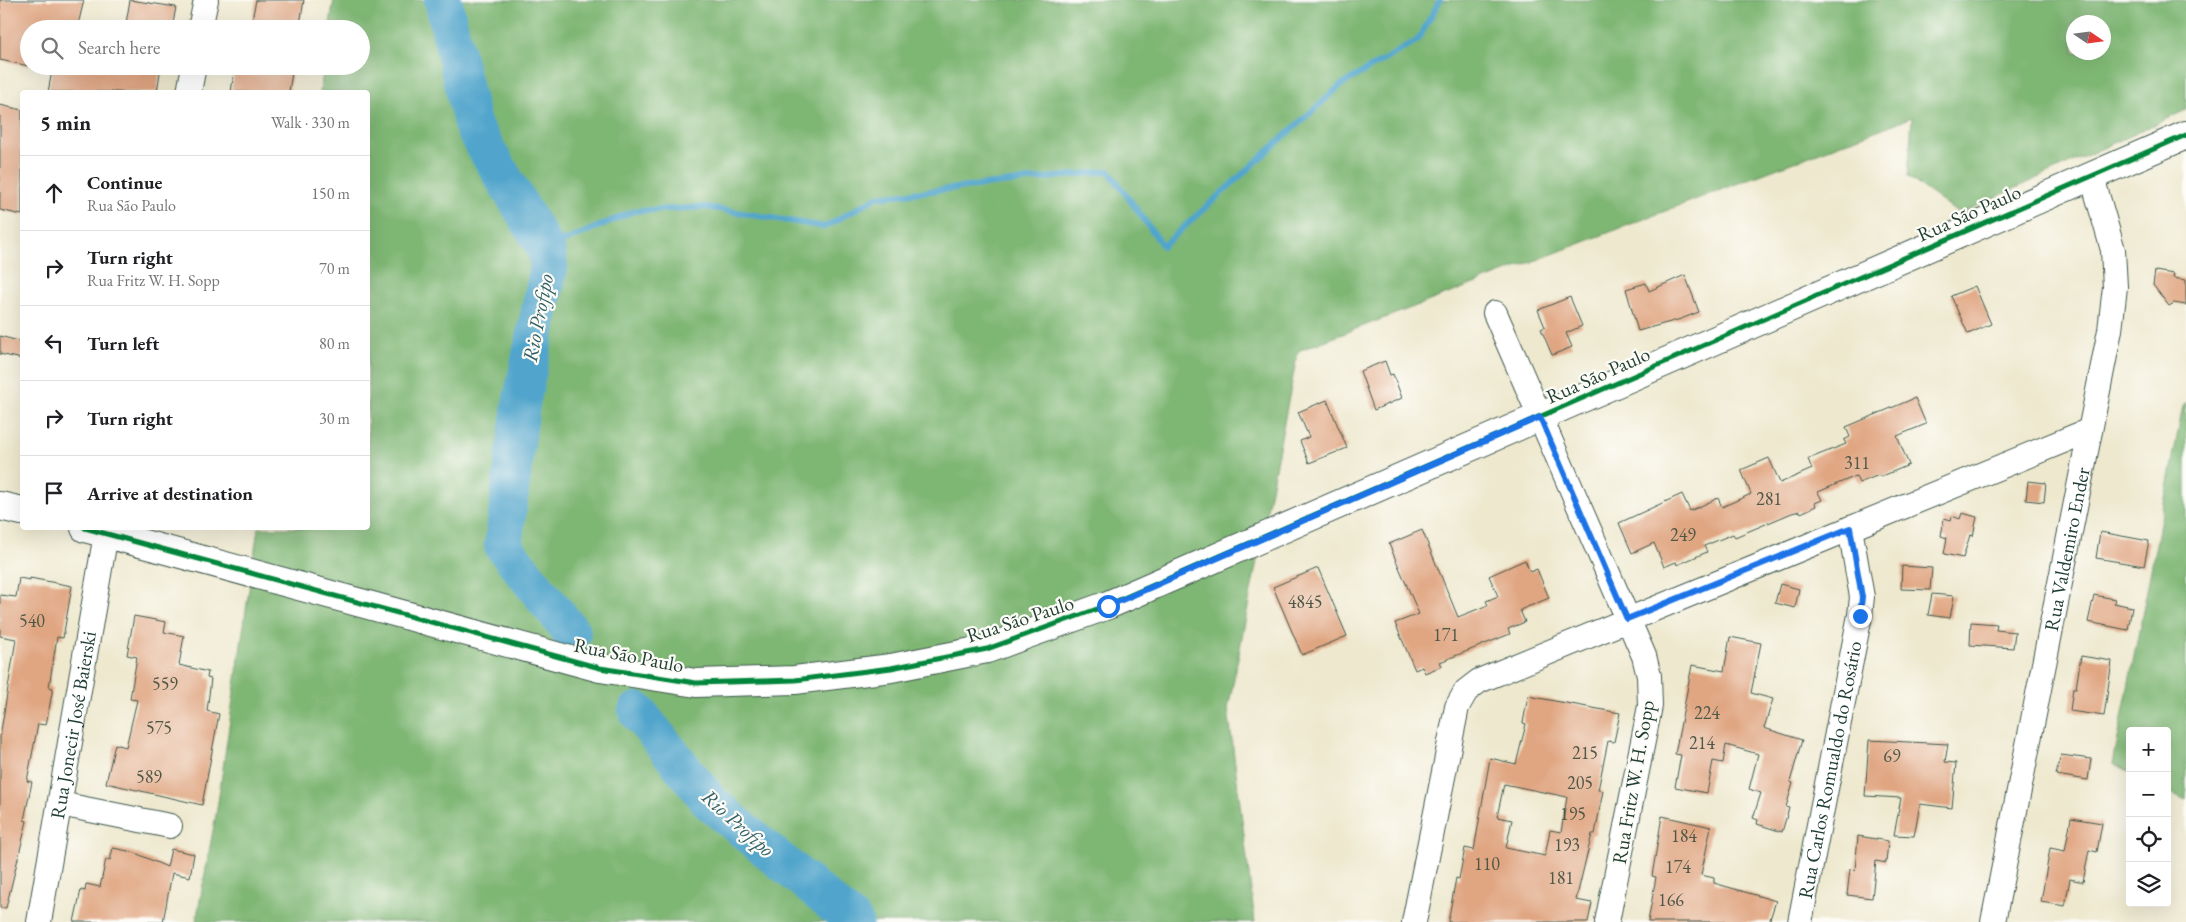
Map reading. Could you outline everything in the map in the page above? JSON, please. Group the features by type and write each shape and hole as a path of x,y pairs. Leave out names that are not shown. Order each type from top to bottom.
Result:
{"main road":[{"name":"Rua São Paulo","path":"104,530 600,668 696,683 795,680 891,668 987,649 1108,606 2186,135"},
{"path":"0,506 20,511"}],"street":[{"path":"202,20 206,0"},
{"path":"189,90 192,75"},
{"name":"Rua Valdemiro Ender","path":"1993,922 2110,330 2115,286 2112,250 2092,177"},
{"name":"Rua Fritz W. H. Sopp","path":"1495,313 1644,656 1649,676 1650,706 1607,922"},
{"path":"1414,922 1456,707 1466,691 1479,681 1494,673 2090,430"},
{"name":"Rua Carlos Romualdo do Rosário","path":"1800,922 1860,616 1862,597 1850,528"},
{"name":"Rua Jonecir José Baierski","path":"39,922 60,804 100,530"},
{"path":"60,804 170,826"}],"green space":[{"path":"334,0 2186,0 2186,110 1959,214 1908,177 1912,117 1298,351 1228,709 1255,922 196,922 217,809 258,530 370,530 370,90 320,90 323,75 370,75 370,20 331,20"},
{"path":"2186,402 2186,800 2171,793 2171,727 2126,727 2126,770 2113,764 2183,406"}],"building":[{"path":"0,0 84,0 79,20 20,20 20,64 0,60"},
{"path":"130,0 176,7 174,20 127,20"},
{"path":"256,0 304,0 301,20 252,20"},
{"path":"51,75 160,75 157,90 48,90"},
{"path":"234,75 292,75 289,90 231,90"},
{"path":"0,105 20,110 20,215 0,210"},
{"path":"2155,271 2174,274 2173,278 2186,280 2186,305 2174,303 2169,306 2153,285"},
{"path":"1685,275 1699,312 1638,331 1626,289 1646,283 1649,291"},
{"path":"1975,286 1991,324 1968,334 1951,296"},
{"path":"1570,297 1582,326 1566,333 1572,347 1552,355 1541,329 1545,327 1538,310"},
{"path":"0,336 20,341 20,359 0,354"},
{"path":"1385,361 1390,375 1393,374 1402,398 1374,410 1360,371"},
{"path":"1915,398 1926,424 1897,436 1909,465 1859,483 1856,476 1818,492 1822,500 1815,503 1816,506 1801,513 1800,511 1792,513 1735,537 1733,534 1704,546 1707,552 1677,565 1676,562 1664,567 1654,543 1632,553 1619,523 1682,494 1690,511 1718,498 1722,507 1751,494 1741,470 1769,458 1780,483 1812,469 1808,459 1846,444 1844,440 1850,437 1846,427"},
{"path":"1327,400 1347,448 1309,463 1300,441 1309,437 1298,412"},
{"path":"2028,481 2046,483 2044,502 2026,500"},
{"path":"1962,513 1977,517 1973,536 1970,535 1963,558 1944,554 1947,538 1941,536 1944,518 1951,520 1952,516 1960,519"},
{"path":"1422,530 1458,617 1488,605 1486,601 1498,596 1489,576 1525,560 1530,572 1537,569 1549,598 1520,610 1525,622 1508,629 1510,634 1440,662 1442,666 1425,673 1422,667 1415,670 1395,623 1419,614 1389,544"},
{"path":"2100,532 2149,541 2144,566 2096,558"},
{"path":"1902,566 1932,568 1930,590 1901,589"},
{"path":"1318,568 1347,636 1302,655 1273,587"},
{"path":"19,578 30,580 30,578 72,586 63,638 57,637 49,687 53,688 46,725 38,724 27,781 32,782 24,820 27,821 6,908 0,908 0,737 16,639 0,636 0,595 16,597"},
{"path":"1780,584 1799,589 1795,608 1775,603"},
{"path":"1932,594 1954,596 1950,618 1928,615"},
{"path":"2094,595 2115,599 2114,603 2132,607 2128,630 2088,622"},
{"path":"134,616 166,622 164,632 184,636 179,665 208,672 207,678 211,679 207,711 219,714 202,805 106,783 115,744 126,747 137,700 130,699 137,657 127,655"},
{"path":"1971,622 1997,624 1996,630 2015,632 2013,648 1970,645"},
{"path":"1730,637 1761,643 1751,693 1773,699 1764,728 1802,740 1790,782 1793,783 1786,807 1789,808 1782,832 1757,824 1758,820 1753,818 1761,793 1749,789 1758,754 1726,745 1723,763 1713,761 1707,793 1675,787 1681,755 1675,754 1692,665 1724,671"},
{"path":"2081,656 2112,661 2104,716 2070,711 2073,688 2076,688"},
{"path":"1528,696 1620,713 1614,742 1608,741 1598,790 1603,791 1595,834 1592,834 1576,900 1592,903 1588,922 1448,922 1456,878 1459,879 1465,848 1474,850 1490,758 1516,764 1526,724 1523,723","holes":["1504,784 1567,797 1561,832 1550,830 1545,856 1506,848 1512,820 1497,817"]},
{"path":"1869,740 1948,744 1945,762 1956,763 1952,808 1920,804 1914,836 1894,835 1901,798 1865,796"},
{"path":"2061,755 2091,759 2088,780 2056,775"},
{"path":"1662,816 1711,827 1701,875 1714,878 1714,883 1776,901 1769,922 1648,922 1656,877 1652,876"},
{"path":"2071,818 2102,823 2097,852 2089,850 2083,882 2070,879 2065,906 2041,902 2050,848 2065,851"},
{"path":"1858,836 1888,841 1886,863 1876,861 1872,898 1847,895 1850,869 1855,870"},
{"path":"113,848 133,852 167,867 171,849 194,854 190,877 172,873 163,922 74,922 81,890 85,891 86,884 100,887 106,859 110,860"}],"waterway":[{"name":"Rio Profipo","path":"443,0 473,127 546,249 549,266 521,404 503,546 572,633"},
{"path":"546,249 634,211 706,207 825,227 877,197 1109,171 1163,246 1341,85 1418,40 1440,0"},
{"name":"Rio Profipo","path":"637,711 711,803 854,922"}],"cycle path":[{"path":"92,530 600,668 696,683 795,680 891,668 987,649 1108,605 2186,135"}],"route":[{"path":"1108,606 1540,417 1627,619 1850,528 1862,597 1860,616"}]}
